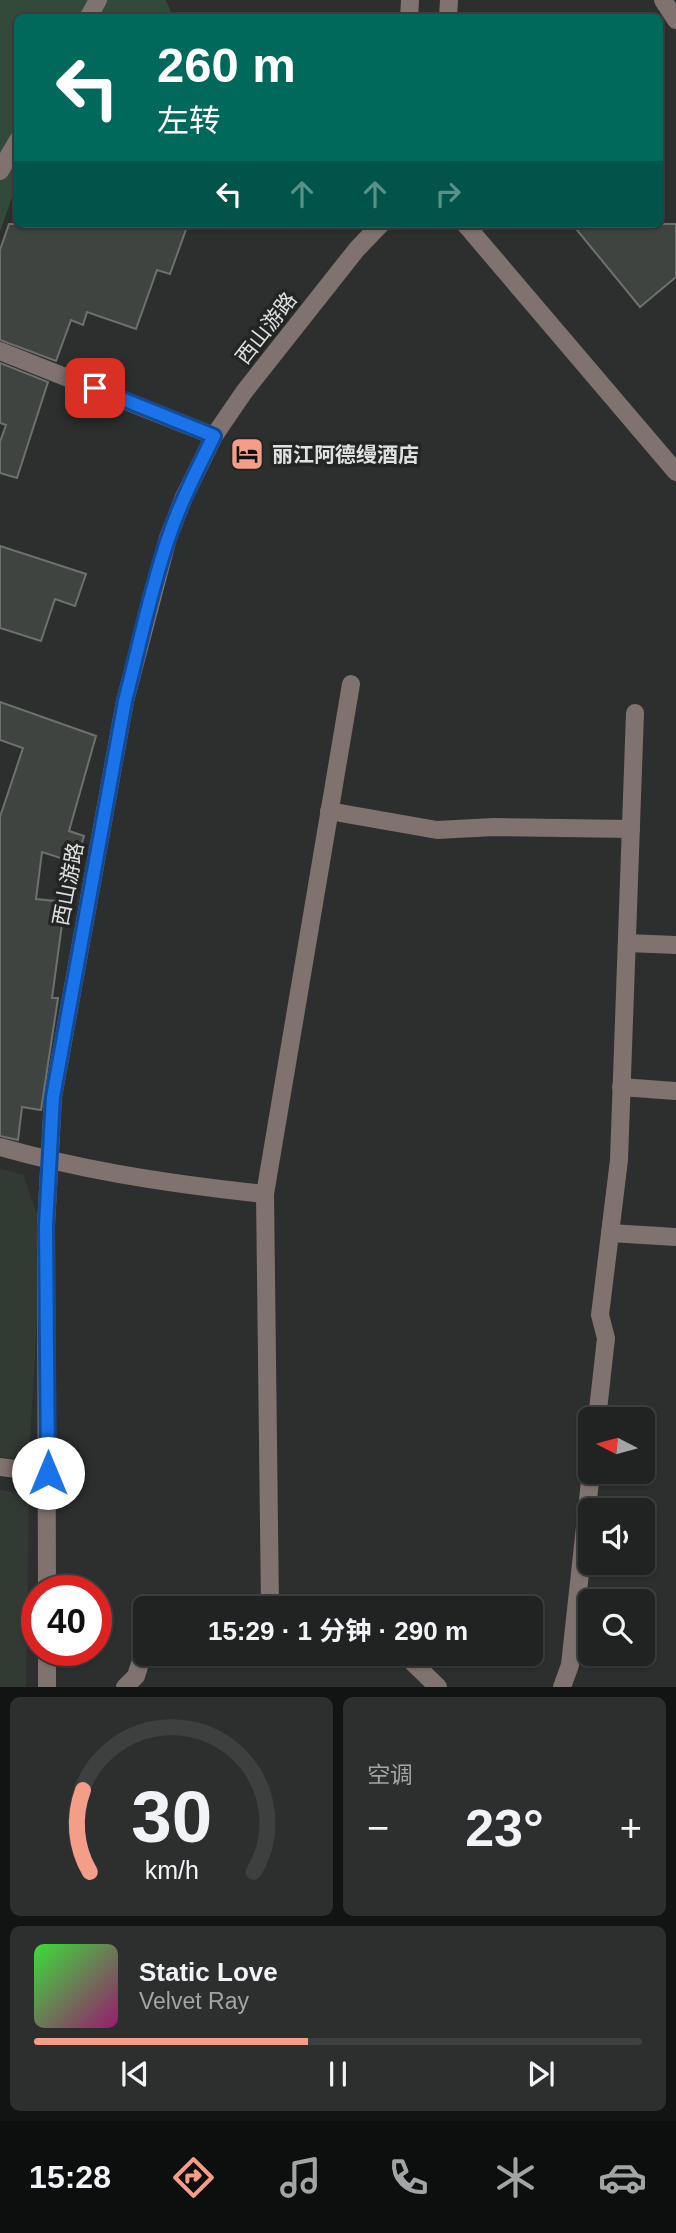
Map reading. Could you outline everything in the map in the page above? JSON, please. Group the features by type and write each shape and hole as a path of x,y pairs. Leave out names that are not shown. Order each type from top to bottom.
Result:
{"street":[{"path":"663,0 676,20"},
{"path":"0,171 14,147"},
{"path":"357,249 365,228"},
{"path":"357,249 377,228"},
{"path":"468,228 676,471"},
{"name":"西山游路","path":"47,1575 48,1161 60,1049 125,701 168,538 184,497 214,436 244,392 357,249"},
{"path":"0,351 214,436"},
{"path":"270,1596 265,1194 351,684"},
{"path":"598,1407 606,1338 600,1315 619,1160 635,713"},
{"path":"329,811 437,830 494,827 631,829"},
{"path":"626,943 676,945"},
{"path":"621,1087 676,1091"},
{"path":"0,1147 48,1161 170,1184 265,1194"},
{"path":"610,1233 676,1237"},
{"path":"0,1467 48,1473"},
{"path":"562,1687 570,1665 590,1484"},
{"path":"47,1666 47,1687"},
{"path":"125,1687 136,1676 139,1666"},
{"path":"416,1666 438,1687"}],"shaded area":[{"path":"0,1168 23,1175 42,1228 29,1460 0,1457"},
{"path":"0,1490 29,1495 28,1575 21,1575 21,1666 26,1666 26,1687 0,1687"}],"green space":[{"path":"0,0 166,0 172,14 14,14 14,194 0,232"}],"building":[{"path":"9,224 14,224 14,228 187,228 170,274 157,270 136,329 87,312 83,325 71,320 56,361 0,340 0,250"},
{"path":"663,224 676,224 676,277 640,307 575,228 663,228"},
{"path":"0,363 48,382 17,478 0,473 0,442 6,425 0,423"},
{"path":"0,546 86,574 75,606 55,599 41,641 0,628"},
{"path":"0,702 96,736 69,831 84,836 76,863 42,852 36,899 65,902 52,998 58,998 41,1110 22,1107 18,1140 0,1136 0,817 23,748 0,740"}],"place":[{"name":"丽江阿德缦酒店","path":"247,454"}],"route":[{"path":"48,1473 46,1225 53,1097 60,1049 125,701 155,581 184,497 214,436 95,388"}]}
